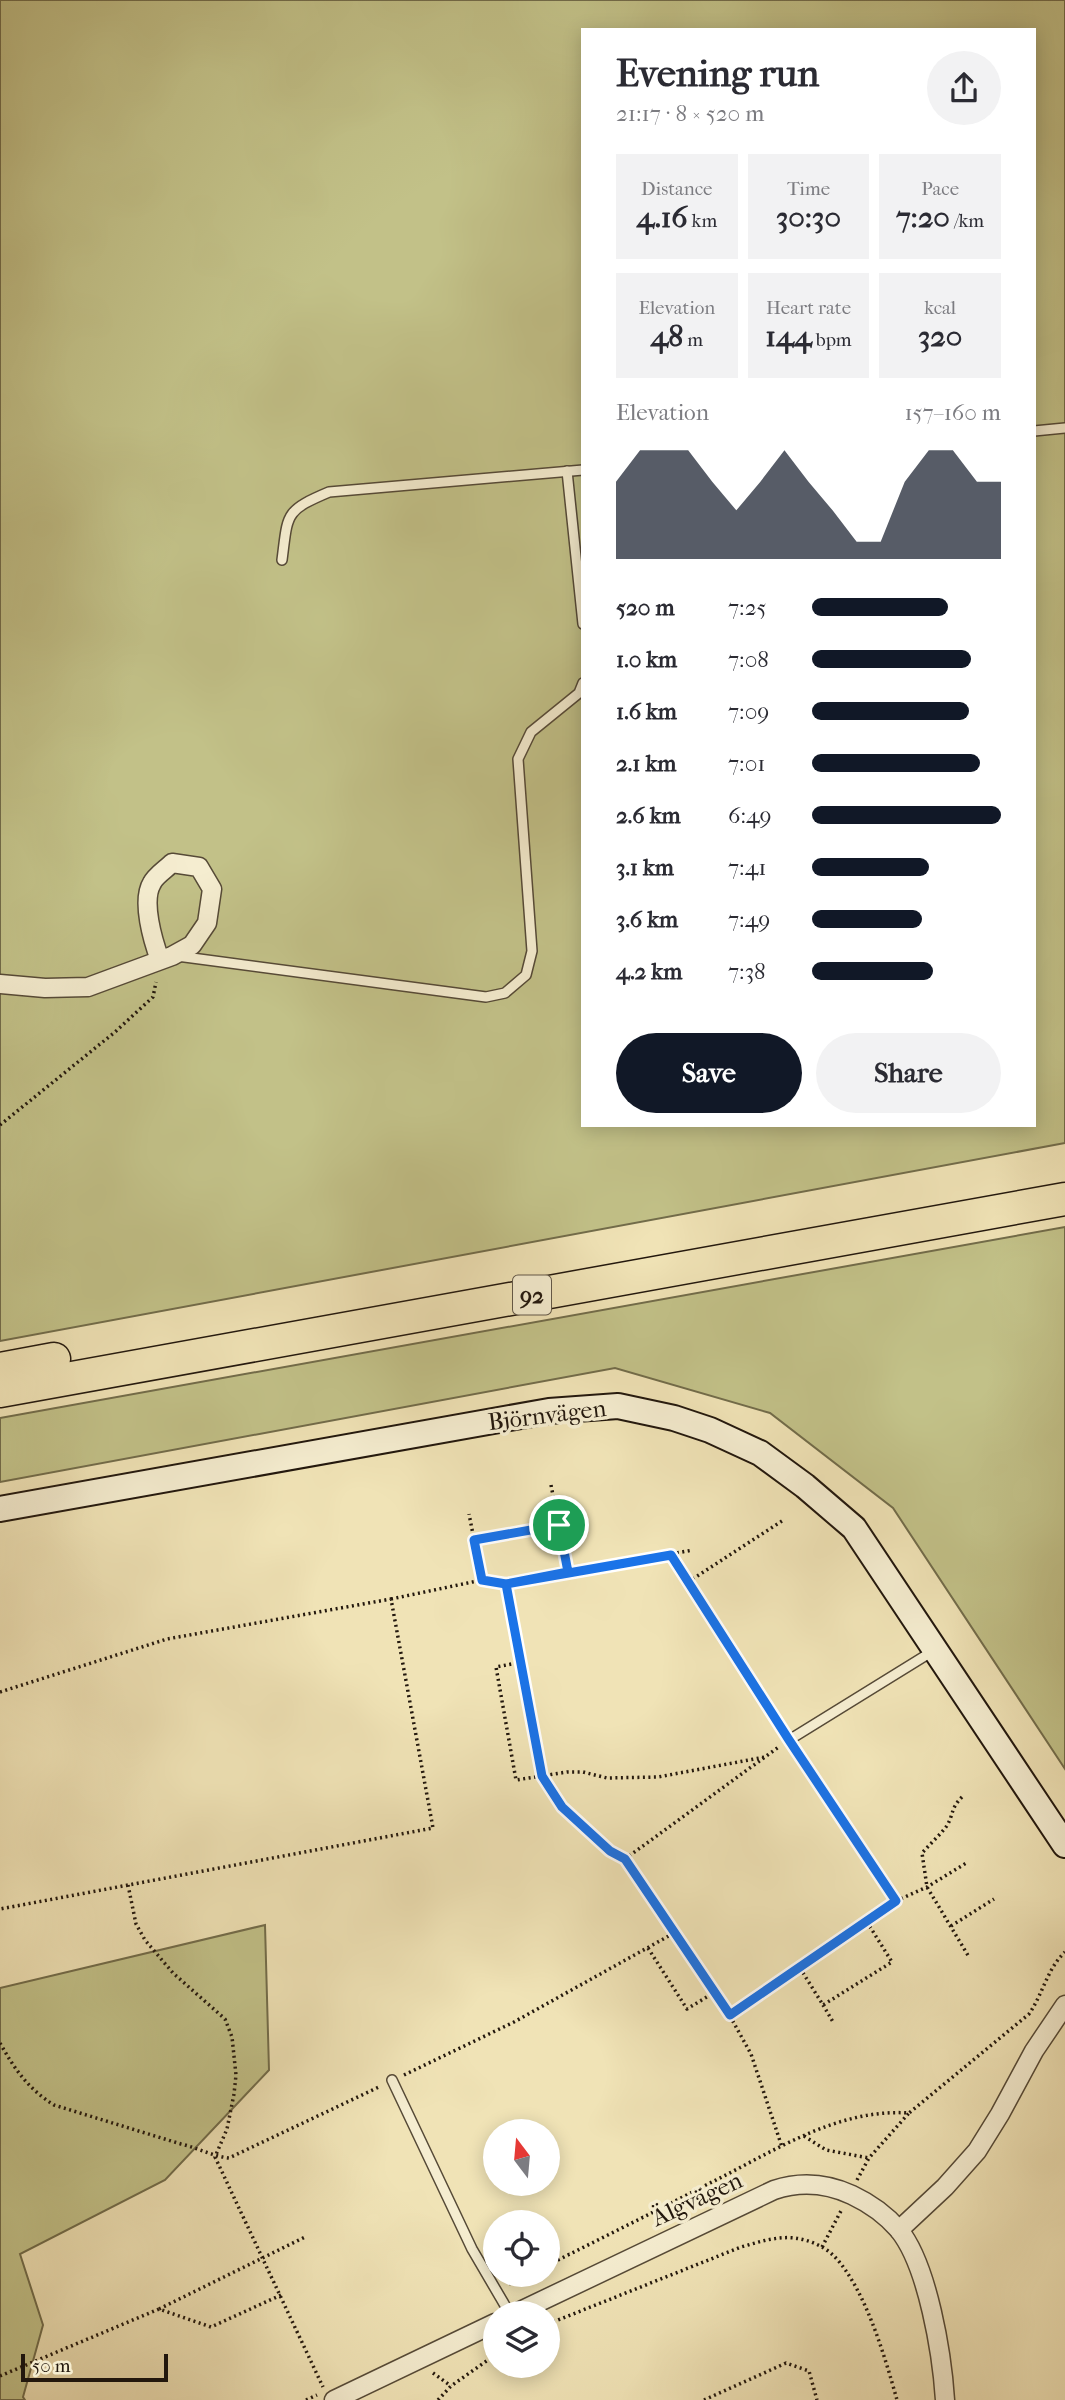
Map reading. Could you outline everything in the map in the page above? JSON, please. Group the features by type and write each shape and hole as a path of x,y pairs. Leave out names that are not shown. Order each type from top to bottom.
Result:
{"highway":[{"name":"92","path":"0,1369 1065,1179"},
{"name":"92","path":"0,1391 1065,1199"}],"street":[{"path":"0,984 44,988 88,987 166,958 192,944 207,923 212,889 198,867 172,863 151,883 148,905 152,938 166,958"},
{"name":"Björnvägen","path":"0,1509 550,1411 618,1406 674,1418 710,1430 760,1453 854,1528 1065,1845"},
{"path":"945,2400 936,2335 927,2295 911,2250 899,2231 977,2151 1034,2051 1065,2005"},
{"name":"Älgvägen","path":"539,2301 774,2190 789,2186 820,2185 845,2192 867,2203 899,2231"},
{"path":"329,2395 483,2327"}],"lane":[{"path":"1036,431 1065,428"},
{"path":"282,560 288,520 301,504 329,492 581,470"},
{"path":"568,471 581,604"},
{"path":"166,958 486,997 505,993 526,975 532,951 518,759 531,732 579,694 581,688"},
{"path":"789,1740 934,1651"},
{"path":"392,2080 472,2249 504,2301"}],"path":[{"path":"0,1125 153,998 166,958"},
{"path":"551,1485 568,1572"},
{"path":"469,1514 482,1580"},
{"path":"688,1582 782,1521"},
{"path":"474,1540 559,1525"},
{"path":"0,1692 167,1639 482,1580 506,1584 694,1550"},
{"path":"671,1555 896,1901"},
{"path":"506,1584 542,1776 562,1807 610,1851 625,1859 730,2015 751,2054 782,2147"},
{"path":"0,1909 433,1828 390,1599"},
{"path":"522,1662 496,1667 516,1780 567,1772 583,1772 607,1778 658,1777 766,1757"},
{"path":"625,1859 789,1740"},
{"path":"962,1797 953,1806 951,1819 946,1827 922,1853 927,1887 969,1956"},
{"path":"730,2015 896,1901 927,1887 968,1862"},
{"path":"128,1885 136,1924 145,1940 173,1973 225,2020 232,2037 236,2055 235,2084 227,2129 215,2157 329,2395"},
{"path":"951,1926 994,1899"},
{"path":"823,2005 892,1962 867,1922"},
{"path":"0,2043 23,2080 54,2105 200,2148 215,2157 229,2158 514,2022 674,1933"},
{"path":"648,1948 687,2009 715,1992"},
{"path":"560,2259 836,2122 860,2115 909,2113 1029,2014 1040,1999 1052,1969 1065,1952"},
{"path":"800,1968 833,2022"},
{"path":"804,2136 826,2150 869,2158"},
{"path":"0,2376 159,2309 305,2237"},
{"path":"560,2320 741,2247 769,2239 798,2239 822,2247 833,2255 847,2273 871,2321 897,2400"},
{"path":"159,2309 211,2327 281,2295"},
{"path":"704,2400 786,2363 809,2371 817,2400"},
{"path":"438,2400 451,2386 483,2364"}],"shaded area":[{"path":"0,0 1065,0 1065,1143 0,1341"},
{"path":"1065,1227 1065,1769 893,1508 770,1413 615,1368 0,1482 0,1418"},
{"path":"265,1925 269,2070 165,2180 20,2254 43,2325 23,2397 25,2400 0,2400 0,1988"}],"route":[{"path":"559,1525 474,1540 482,1580 506,1584 671,1555 896,1901 730,2015 625,1859 610,1851 562,1807 542,1776 506,1584 568,1572 559,1525"}]}
